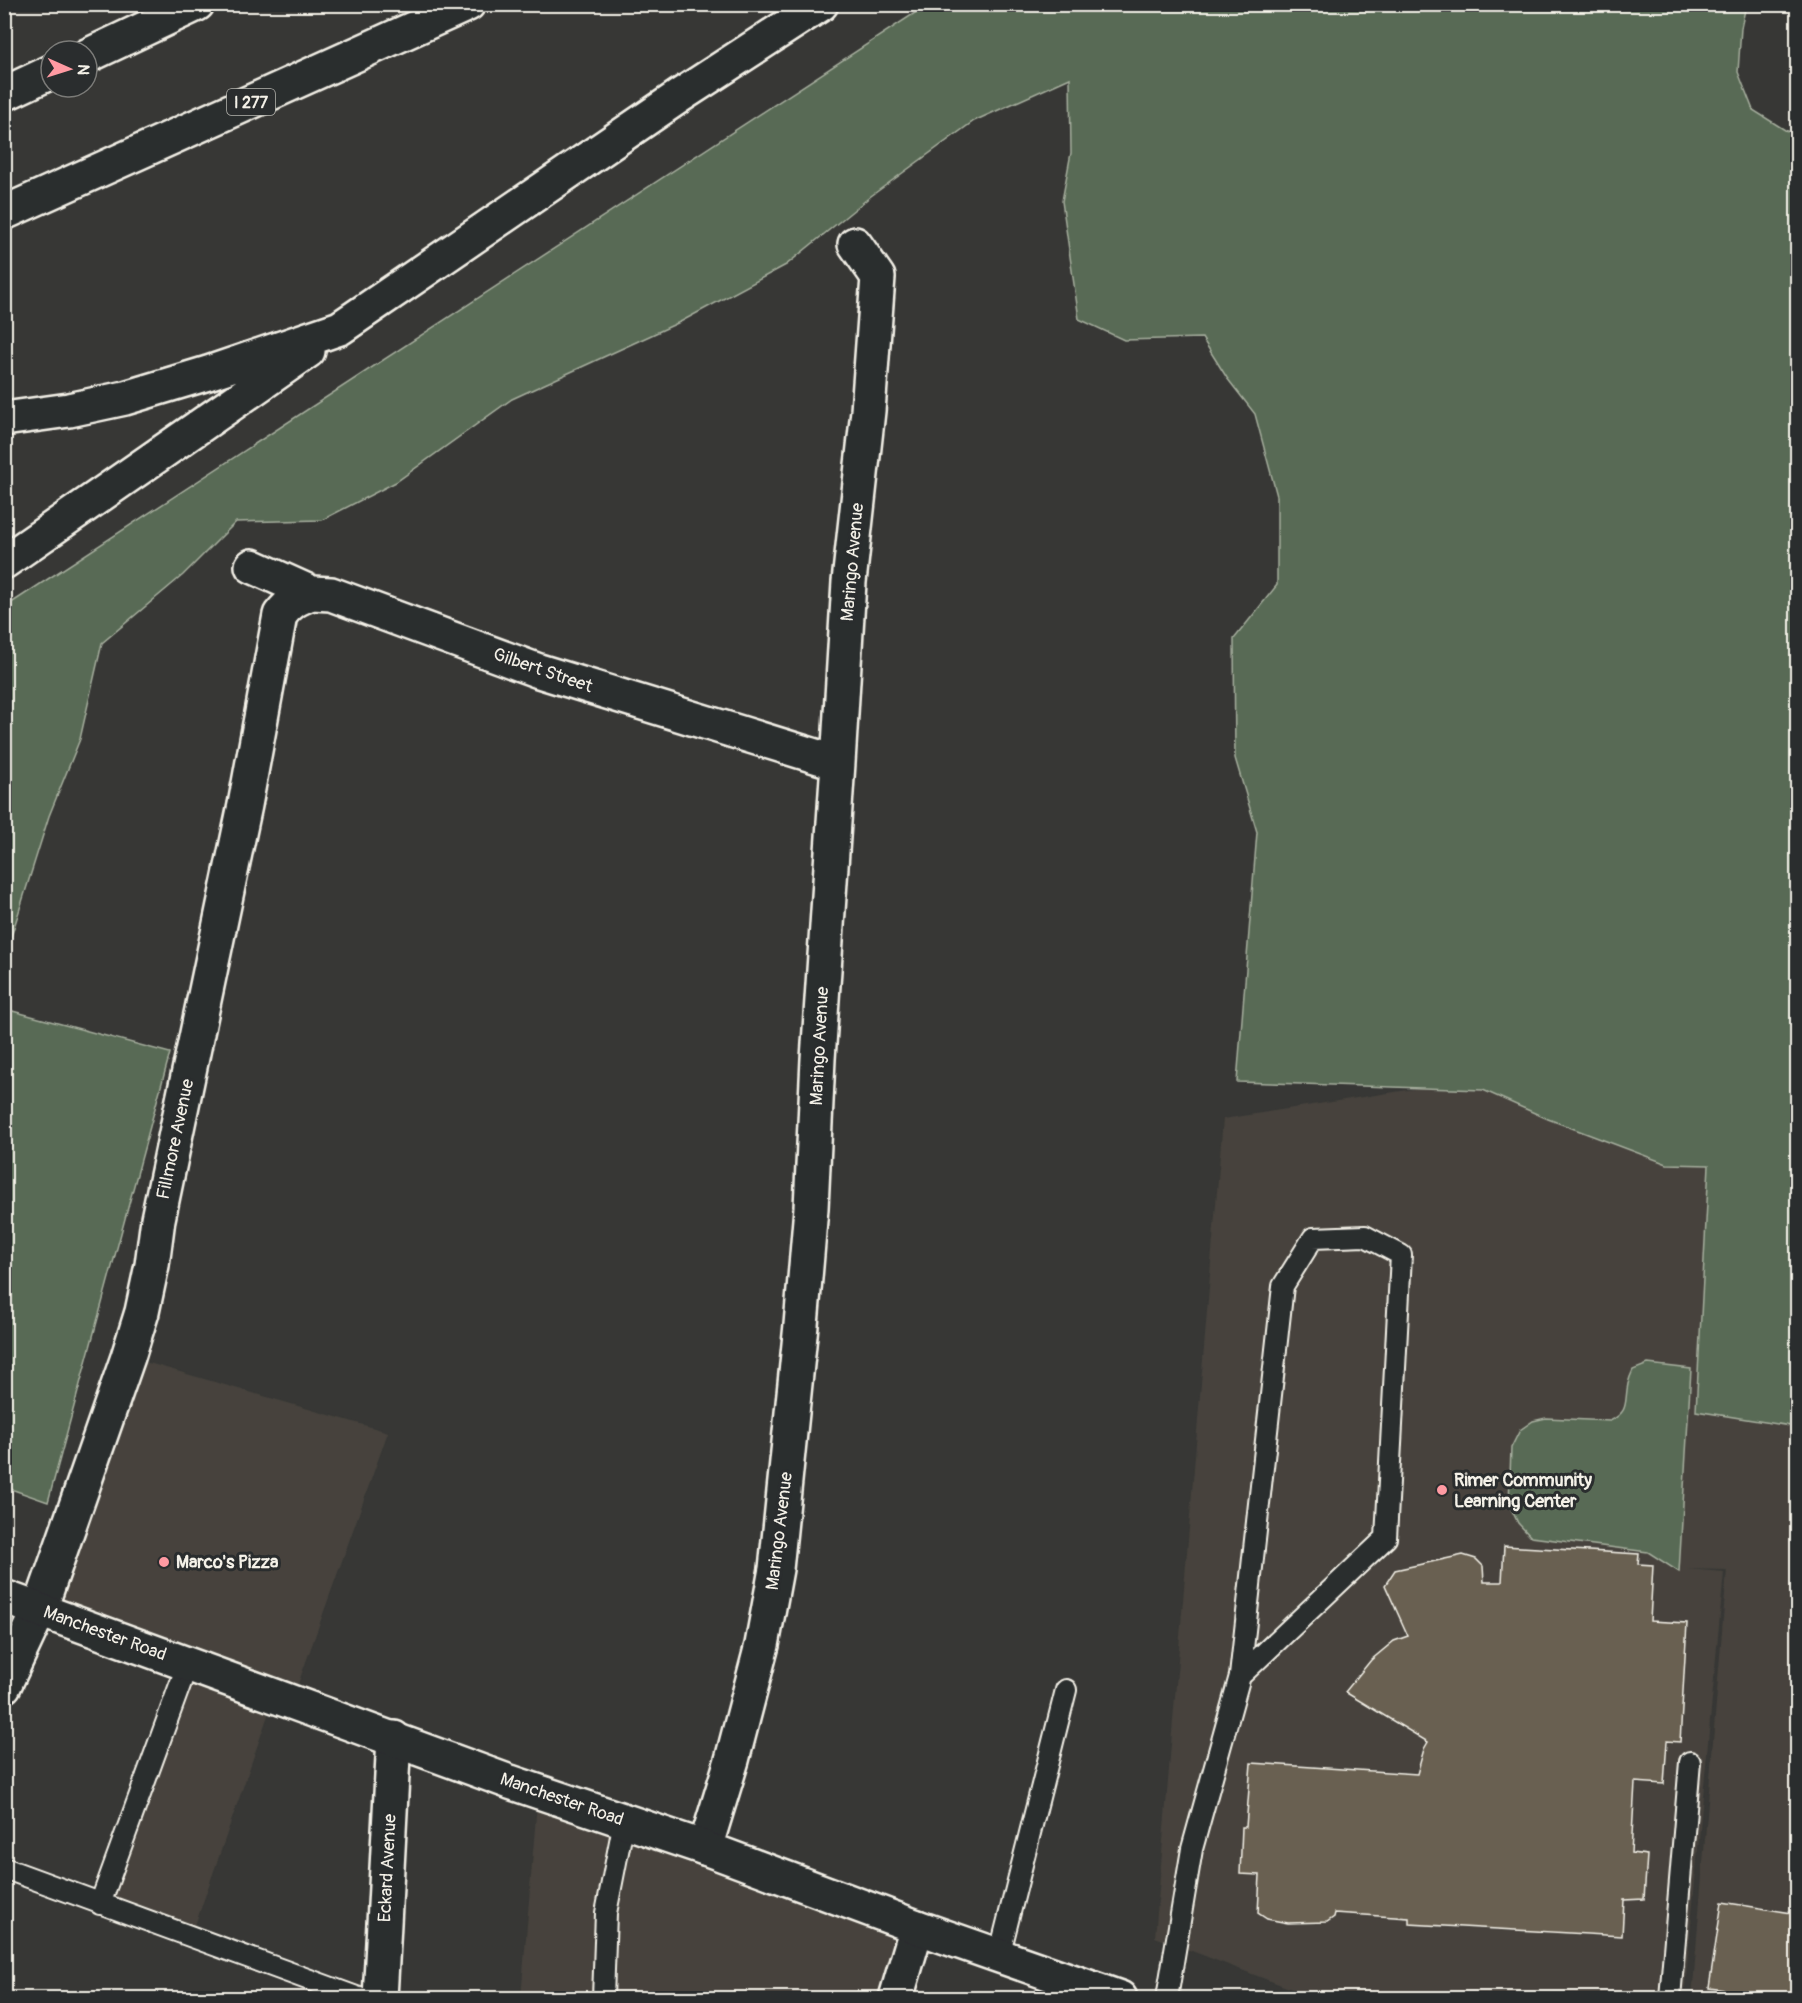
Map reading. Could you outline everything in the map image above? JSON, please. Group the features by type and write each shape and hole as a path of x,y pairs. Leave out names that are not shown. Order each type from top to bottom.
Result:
{"main road":[{"path":"99,50 197,4"},
{"name":"I 277","path":"4,213 468,4"},
{"path":"4,562 340,328 681,95 821,4"},
{"path":"4,94 39,78"},
{"name":"Maringo Avenue","path":"705,1848 732,1760 762,1646 777,1557 811,1208 818,1059 849,582 868,411 878,277 855,244"},
{"path":"4,419 69,410 125,398 208,373 340,328"},
{"name":"Gilbert Street","path":"252,566 312,593 331,594 539,671 838,763"},
{"name":"Fillmore Avenue","path":"4,1686 40,1609 142,1312 152,1265 158,1219 245,805 280,615 288,604 312,593"},
{"name":"Manchester Road","path":"4,1597 510,1782 705,1848 917,1927 1120,1998"},
{"name":"Eckard Avenue","path":"380,1998 394,1738"},
{"path":"896,1998 917,1927"}],"lane":[{"path":"1167,1998 1192,1849 1240,1676 1283,1286 1313,1238 1365,1236 1401,1255 1386,1538 1240,1676"},
{"path":"100,1904 188,1663"},
{"path":"999,1956 1066,1690"},
{"path":"1670,1998 1690,1762"},
{"path":"603,1998 606,1913 624,1821"},
{"path":"4,1868 359,1998"}],"shaded area":[{"name":"Rimer Community Learning Center","path":"1420,1088 1483,1090 1548,1119 1667,1164 1709,1165 1696,1411 1797,1427 1797,1998 1692,1998 1727,1570 1687,1569 1724,1572 1684,1998 1321,1998 1155,1937 1223,1119"},
{"path":"128,1357 388,1432 292,1701 275,1695 191,1937 100,1904 187,1663 40,1609 5,1686 5,1597 39,1609"},
{"path":"538,1791 917,1927 896,1998 521,1998"}],"green space":[{"path":"927,5 1746,5 1741,28 1738,72 1753,110 1785,130 1798,135 1797,1427 1696,1411 1709,1165 1667,1164 1548,1119 1483,1090 1237,1082 1257,832 1235,758 1234,639 1277,585 1277,496 1255,414 1227,378 1202,338 1124,340 1079,319 1062,201 1071,153 1070,78 974,121 871,196 786,265 682,321 512,399 396,482 322,520 236,522 183,575 102,643 80,739 49,816 5,956 5,607"},
{"path":"5,1009 170,1053 48,1502 5,1487"},
{"path":"1648,1364 1691,1369 1679,1572 1648,1552 1531,1537 1518,1523 1509,1504 1511,1448 1520,1430 1533,1421 1546,1418 1610,1421 1623,1410 1628,1382 1633,1370"}],"building":[{"path":"1504,1546 1639,1554 1638,1564 1653,1565 1650,1621 1687,1623 1680,1742 1667,1741 1664,1784 1635,1782 1631,1853 1647,1855 1644,1899 1624,1900 1622,1936 1409,1924 1409,1918 1335,1913 1334,1917 1327,1922 1288,1923 1267,1919 1258,1913 1260,1875 1240,1874 1242,1827 1246,1827 1251,1763 1417,1774 1428,1742 1345,1692 1371,1660 1394,1641 1408,1636 1385,1585 1395,1570 1463,1555 1476,1559 1483,1566 1484,1582 1502,1582"},
{"path":"1722,1902 1798,1914 1798,1971 1796,1971 1791,1998 1709,1988"}],"place":[{"name":"Rimer Community Learning Center","path":"1442,1490"},
{"name":"Marco's Pizza","path":"164,1562"}]}
